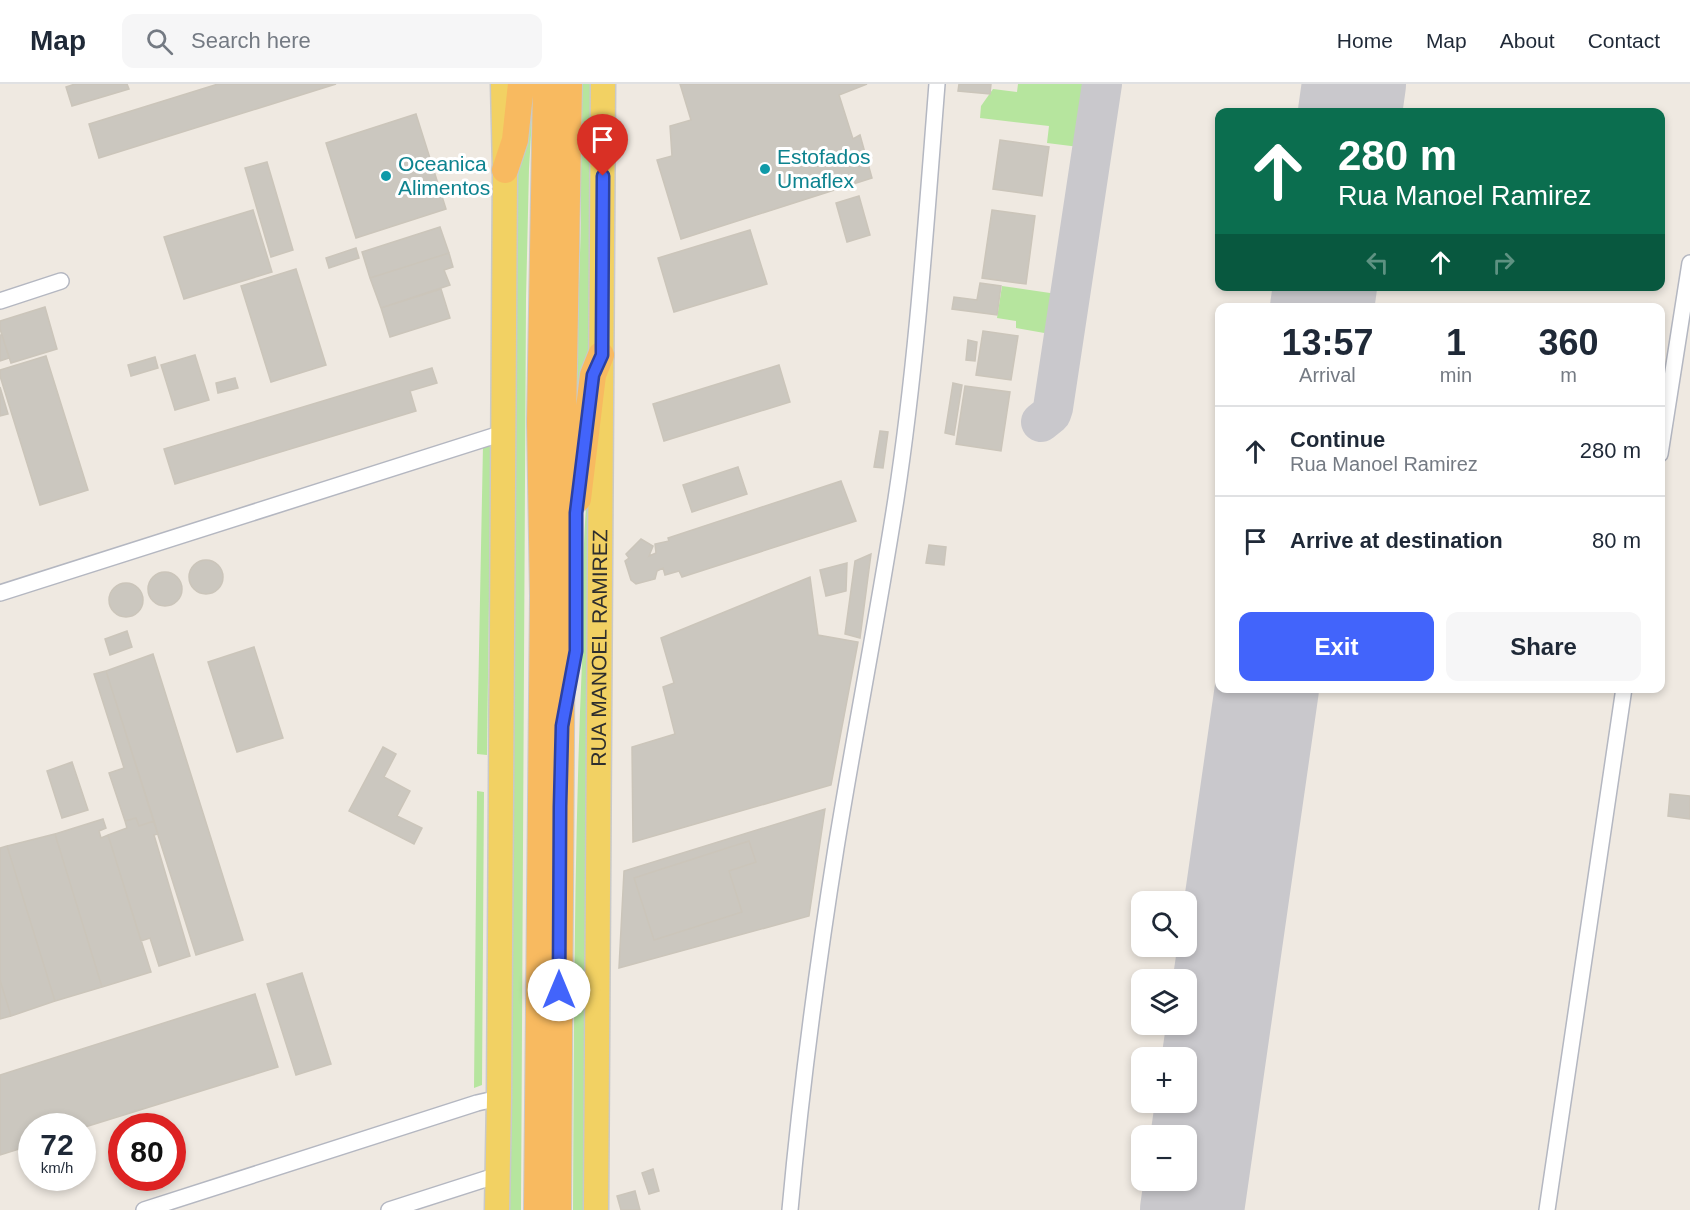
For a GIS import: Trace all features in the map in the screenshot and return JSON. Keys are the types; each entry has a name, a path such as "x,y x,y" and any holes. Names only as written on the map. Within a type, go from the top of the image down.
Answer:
{"highway":[{"path":"505,170 515,140 521,84"},
{"path":"537,1210 543,596 540,422 546,84"},
{"path":"558,1210 563,434 569,84"},
{"path":"562,726 576,651 576,513 580,473 593,375 602,355"}],"main road":[{"path":"497,1210 505,170 503,84"},
{"name":"RUA MANOEL RAMIREZ","path":"596,1210 603,84"}],"street":[{"path":"790,1210 799,1105 836,848 896,501 906,430 920,303 937,84"},
{"path":"1665,422 1690,263"},
{"path":"0,301 61,281"},
{"path":"0,593 503,433"},
{"path":"1547,1210 1623,693"},
{"path":"144,1210 499,1098"},
{"path":"389,1210 498,1175"}],"green space":[{"path":"534,84 529,169 526,299 521,1210 507,1210 517,179 527,109"},
{"path":"581,84 594,84 592,327 577,433 574,432 581,223"},
{"path":"1018,84 1088,84 1079,147 1047,143 1049,126 980,118 981,106 993,89 1017,92"},
{"path":"1002,286 1057,294 1050,334 1016,328 1016,321 997,318"},
{"path":"491,444 487,755 477,754 483,445"},
{"path":"591,462 587,1210 573,1210 577,799 584,537"},
{"path":"477,791 484,792 482,1085 474,1088"}],"building":[{"path":"75,84 127,84 129,89 72,106 66,87"},
{"path":"218,84 336,84 99,158 89,124"},
{"name":"Estofados Umaflex","path":"680,84 867,84 839,95 853,139 860,135 872,178 681,239 657,160 672,156 670,126 691,120"},
{"path":"959,84 991,84 990,94 958,91"},
{"name":"Oceanica Alimentos","path":"416,114 446,209 356,238 326,143"},
{"path":"1000,140 1049,147 1042,196 993,189"},
{"path":"267,162 293,250 271,257 245,168"},
{"path":"859,196 870,235 847,242 836,203"},
{"path":"253,210 272,272 184,299 164,237"},
{"path":"992,210 1035,216 1026,284 982,278"},
{"path":"440,227 449,253 370,278 362,252"},
{"path":"750,230 767,284 674,312 658,258"},
{"path":"356,248 359,258 329,268 326,258"},
{"path":"449,253 453,267 444,270 450,285 381,308 370,278"},
{"path":"296,269 326,365 271,382 241,286"},
{"path":"980,283 1001,286 997,315 952,309 954,297 977,300"},
{"path":"441,289 450,318 390,337 381,308"},
{"path":"45,307 57,349 11,363 0,329 0,321"},
{"path":"983,331 1018,336 1011,380 976,375"},
{"path":"0,335 2,335 9,358 0,361"},
{"path":"968,340 977,342 975,361 966,360"},
{"path":"195,355 209,400 175,410 161,365"},
{"path":"46,356 88,490 40,505 0,370"},
{"path":"155,357 158,368 131,376 128,365"},
{"path":"779,365 790,402 664,441 653,404"},
{"path":"432,368 437,383 410,391 416,411 175,484 164,449"},
{"path":"235,378 238,388 218,393 216,383"},
{"path":"953,383 962,385 954,435 945,433"},
{"path":"965,386 1010,392 1001,451 956,444"},
{"path":"0,387 8,414 0,416"},
{"path":"880,431 888,432 883,468 874,467"},
{"path":"738,467 747,494 692,512 683,485"},
{"path":"841,481 856,521 682,577 679,571 665,575 663,568 657,571 655,579 636,584 631,580 625,561 629,558 626,554 641,539 653,546 649,556 656,553 655,544 669,541 668,538"},
{"path":"929,545 946,547 944,565 926,563"},
{"path":"871,554 860,638 845,634 855,561"},
{"path":"206,560 218,565 223,577 218,589 206,594 194,589 189,577 194,565"},
{"path":"847,563 846,591 826,596 820,570"},
{"path":"165,572 177,577 182,589 177,601 165,606 153,601 148,589 153,577"},
{"path":"810,577 818,635 858,642 831,785 633,842 632,747 675,734 663,687 674,683 661,638"},
{"path":"126,583 138,588 143,600 138,612 126,617 114,612 109,600 114,588"},
{"path":"127,631 132,647 110,655 105,639"},
{"path":"254,647 283,738 237,752 208,662"},
{"path":"153,654 243,940 196,955 106,671"},
{"path":"106,671 154,821 139,826 136,818 125,821 109,773 124,768 94,674"},
{"path":"383,747 396,754 384,777 410,791 397,816 422,828 414,844 349,811"},
{"path":"72,762 88,810 62,818 47,771"},
{"path":"1670,794 1690,796 1690,819 1668,816"},
{"path":"825,809 809,916 619,968 624,871"},
{"path":"136,818 139,826 154,821 158,834 154,835 190,956 159,966 150,938 141,941 108,835 127,828 125,821"},
{"path":"103,819 106,828 99,831 101,838 108,835 151,972 102,987 55,834"},
{"path":"55,834 102,987 55,1001 7,846"},
{"path":"749,841 756,862 729,871 742,912 654,940 634,878"},
{"path":"7,846 55,1001 11,1016 0,980 0,848"},
{"path":"302,973 331,1064 296,1075 267,984"},
{"path":"0,980 11,1016 0,1019"},
{"path":"255,994 278,1067 130,1113 108,1113 108,1120 96,1124 96,1113 18,1113 18,1149 0,1155 0,1075"},
{"path":"653,1169 659,1191 649,1194 642,1173"},
{"path":"635,1191 640,1210 621,1210 617,1196"}],"taxiway":[{"path":"1041,422 1051,414 1053,408 1102,84"}],"runway":[{"path":"1351,108 1354,84"},
{"path":"1323,303 1324,291"},
{"path":"1192,1210 1266,693"}],"place":[{"name":"Estofados Umaflex","path":"765,169"},
{"name":"Oceanica Alimentos","path":"386,176"}],"route":[{"path":"559,990 562,726 576,651 576,513 580,473 593,375 602,355 603,176"}]}
